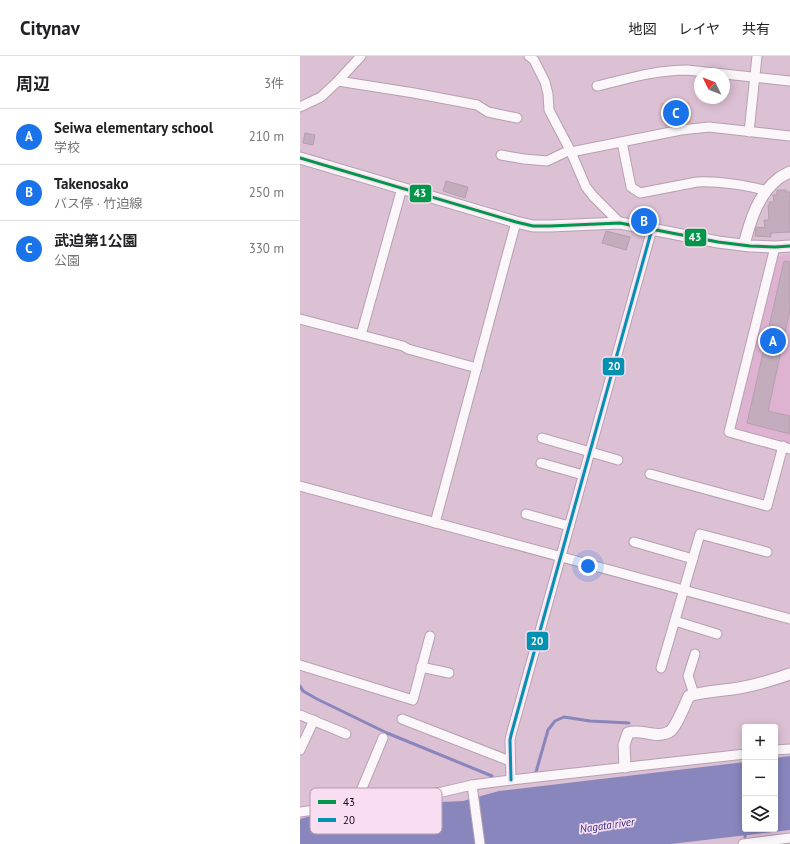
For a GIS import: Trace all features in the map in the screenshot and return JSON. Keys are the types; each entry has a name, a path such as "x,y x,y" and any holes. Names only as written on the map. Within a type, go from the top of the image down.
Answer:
{"street":[{"path":"300,108 321,97 361,56"},
{"path":"529,56 534,60 542,76 548,94 549,110 586,187 620,223"},
{"path":"749,132 757,56"},
{"path":"597,86 656,72 671,70 687,70 790,81"},
{"path":"338,81 477,105 488,112 517,118"},
{"path":"501,155 547,162 570,151 681,130 709,127 790,136"},
{"path":"622,142 631,187 640,193 707,181 753,187 767,191"},
{"path":"300,158 533,226 620,223 718,242 775,247 790,246"},
{"path":"744,245 749,225 762,198 779,178 790,172"},
{"path":"361,335 402,188"},
{"path":"435,523 516,222"},
{"path":"511,780 511,734 652,229"},
{"path":"650,474 767,506 786,448 729,432 775,247"},
{"path":"300,319 403,346 477,368"},
{"path":"542,438 618,460"},
{"path":"541,463 583,475"},
{"path":"300,486 790,619"},
{"path":"526,514 569,526"},
{"path":"661,668 700,534 767,552"},
{"path":"634,542 693,559"},
{"path":"675,621 717,634"},
{"path":"300,665 413,700 430,636"},
{"path":"694,654 688,676 694,694"},
{"path":"421,667 448,673"},
{"path":"625,767 624,745 628,734 633,732 655,734 669,733 675,727 689,696 701,692 739,688 773,681 790,674"},
{"path":"300,715 346,734"},
{"path":"402,718 510,761"},
{"path":"300,750 314,720"},
{"path":"362,788 383,738"},
{"path":"778,750 790,749"},
{"path":"442,792 511,780 742,754"},
{"path":"472,786 480,844"},
{"path":"300,812 310,811"},
{"path":"743,844 790,838"}],"shaded area":[{"path":"689,102 691,123 665,126 660,103"},
{"path":"790,255 790,444 738,430 734,425 776,256"}],"water":[{"path":"790,756 790,830 778,831 778,758"},
{"name":"Nagata river","path":"742,762 742,832 773,832 671,844 300,844 300,819 310,816 310,834 442,834 442,802 463,801 499,791"}],"building":[{"path":"305,133 315,135 313,145 303,143"},
{"path":"446,181 468,187 465,198 443,191"},
{"path":"777,190 786,190 786,192 790,192 790,232 771,233 771,237 755,236 756,227 765,228 764,220 769,220 768,205 770,205 769,202 774,202 773,195 777,195"},
{"path":"606,231 630,237 626,250 602,243"},
{"path":"784,261 790,262 790,310 768,411 790,416 790,434 747,423"}],"waterway":[{"path":"300,686 303,691 317,699 387,733 492,776"},
{"path":"536,772 548,730 555,721 564,717 590,721 629,723"},
{"path":"745,837 746,832"}],"transit line":[{"name":"43","path":"300,158 533,226 620,223 718,242 750,246 790,246"},
{"name":"20","path":"511,780 511,735 652,229"}],"place":[{"name":"武迫第1公園","path":"676,113"},
{"name":"Takenosako","path":"644,221"},
{"name":"Seiwa elementary school","path":"773,341"}]}
